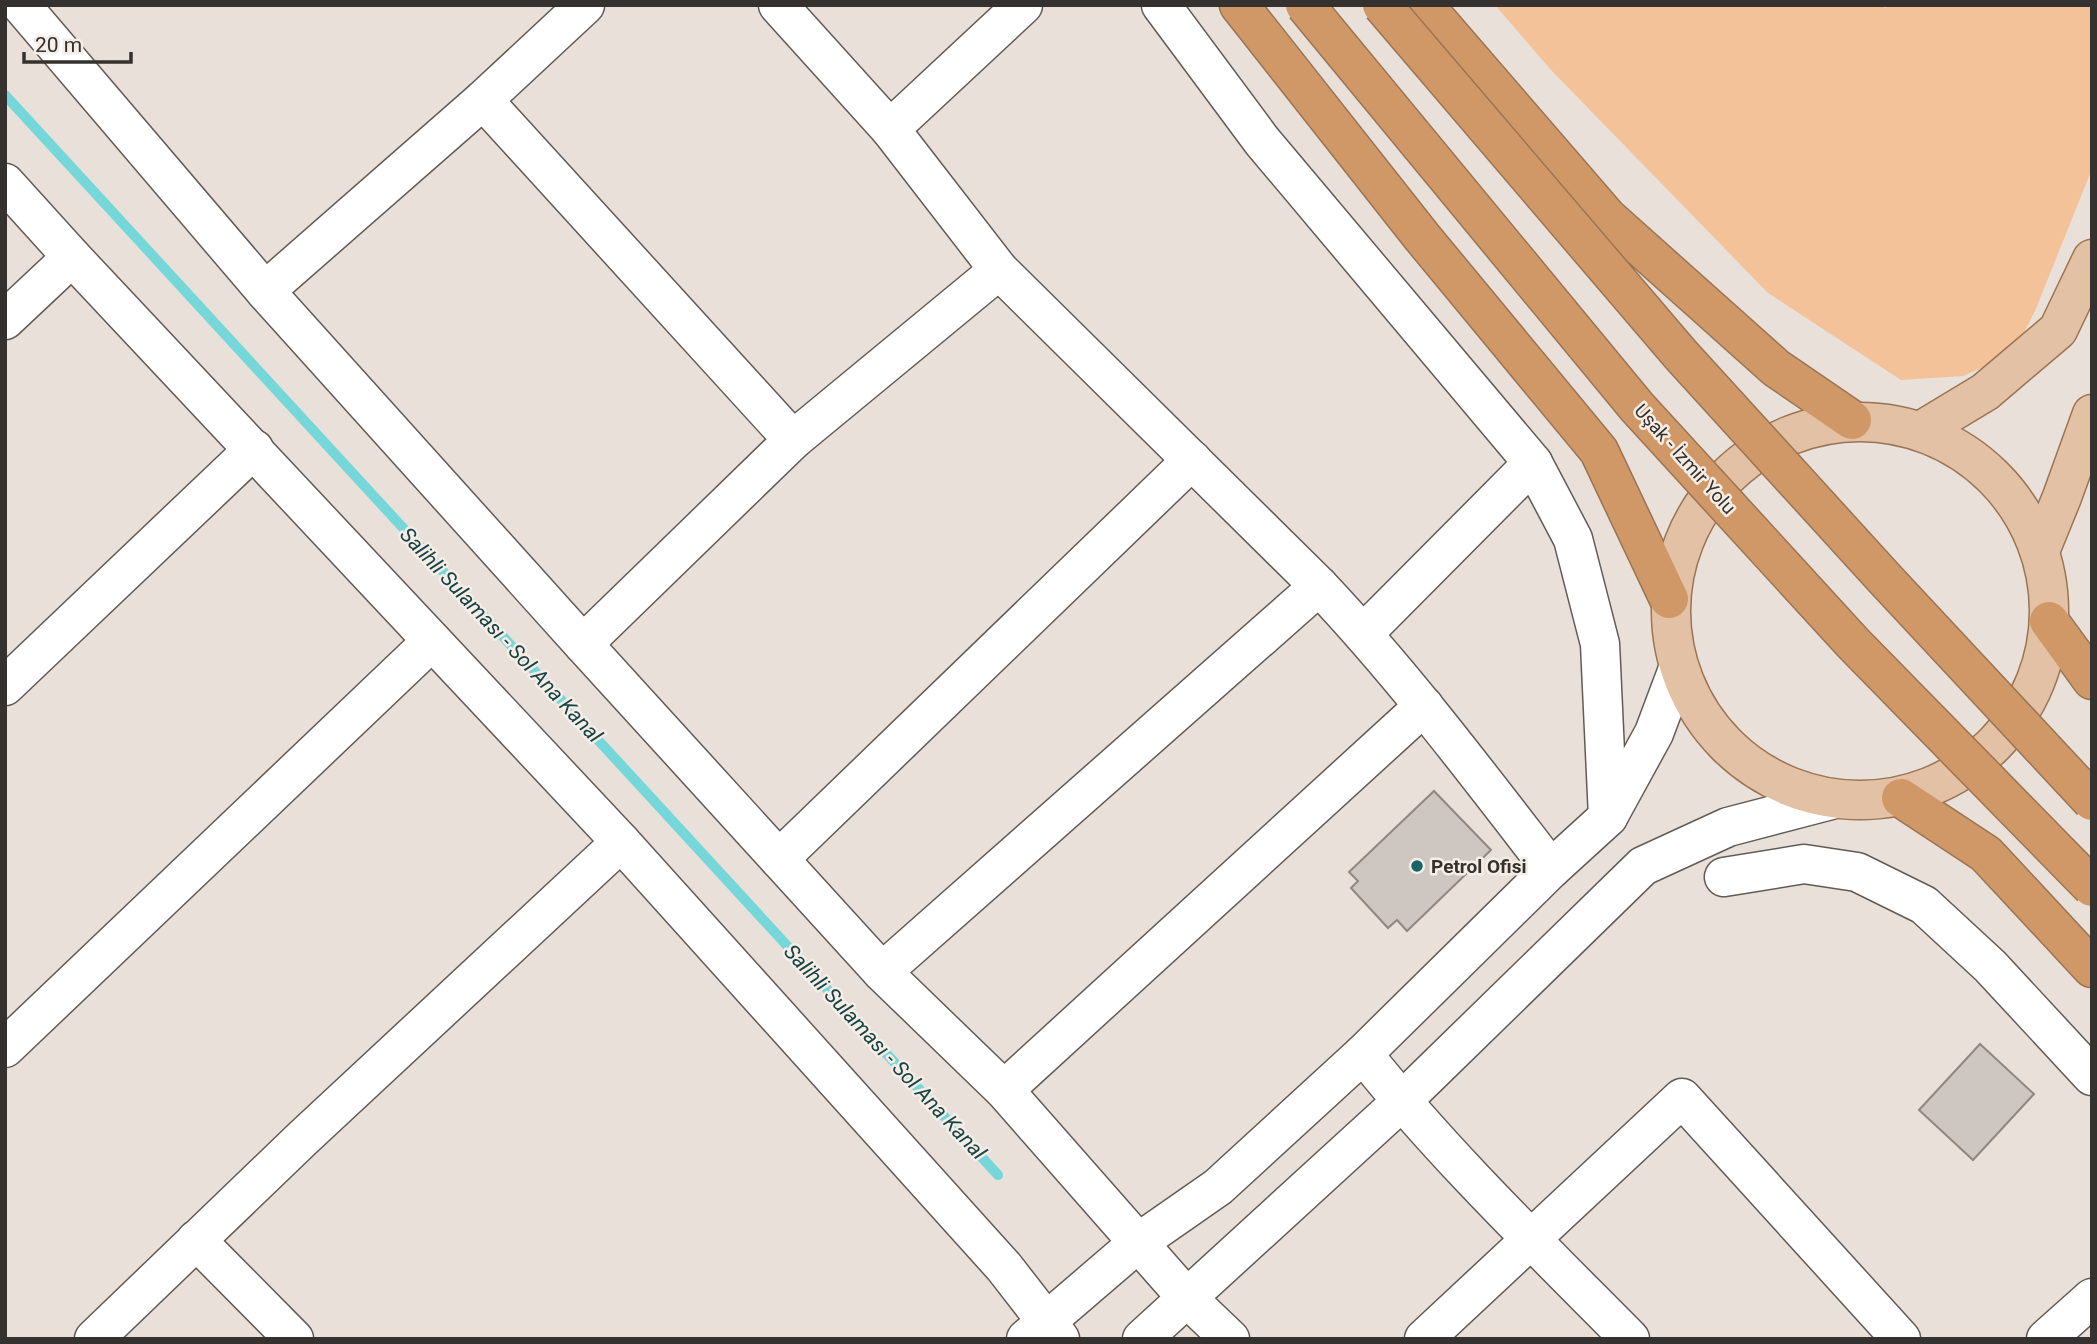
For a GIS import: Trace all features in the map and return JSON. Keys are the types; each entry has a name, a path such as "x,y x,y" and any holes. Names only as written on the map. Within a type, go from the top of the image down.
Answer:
{"highway":[{"path":"1239,5 1422,237 1599,451 1669,600"},
{"name":"Uşak - İzmir Yolu","path":"1305,5 1637,407 1853,643 2092,887"},
{"path":"1382,5 1681,355 2092,801"},
{"path":"1424,5 1607,217 1776,368 1852,420"},
{"path":"2049,621 2092,680"},
{"path":"1901,798 1986,854 2092,968"}],"main road":[{"path":"1922,430 1985,393 2058,330 2092,259"},
{"path":"2040,551 2077,491 2092,414"},
{"path":"1852,420 1922,430 1973,458 2014,499 2040,551 2048,585 2049,621 2036,681 2005,734 1958,774 1901,798 1831,800 1765,776 1712,732 1678,670 1669,600 1686,531 1726,474 1784,435 1852,420"}],"street":[{"path":"21,5 265,291 583,644 883,972 1004,1090 1186,1297 1230,1339"},
{"path":"778,5 890,129 999,270 1320,586 1364,634 1424,706 1551,869"},
{"path":"890,129 1023,5"},
{"path":"1161,5 1262,141 1533,463 1573,539 1600,644 1608,817"},
{"path":"265,291 483,100 574,9"},
{"path":"483,100 793,440"},
{"path":"5,183 621,842 1004,1267 1044,1333 1139,1242 1218,1186 1363,1054 1551,869 1608,817 1654,733 1678,670"},
{"path":"5,320 72,257"},
{"path":"583,644 793,440 999,270"},
{"path":"5,686 254,449"},
{"path":"779,859 1192,460"},
{"path":"1364,634 1533,463"},
{"path":"883,972 1320,586"},
{"path":"5,1048 432,641"},
{"path":"1004,1090 1424,706"},
{"path":"1142,1339 1401,1102 1643,866 1728,827 1831,800"},
{"path":"94,1339 621,842"},
{"path":"1724,877 1804,864 1857,872 1924,905 1990,966 2092,1076"},
{"path":"1363,1054 1401,1102 1630,1339"},
{"path":"1424,1339 1682,1098 1901,1339"},
{"path":"197,1240 294,1339"},
{"path":"2046,1339 2092,1298"}],"shaded area":[{"path":"1495,5 1878,5 1886,8 1888,5 2092,5 2092,169 2035,311 2013,354 1963,376 1901,380 1768,293 1551,70"}],"building":[{"path":"1434,791 1491,850 1407,931 1397,920 1388,928 1351,888 1358,881 1349,872"},
{"path":"1980,1044 2034,1094 1973,1160 1919,1110"}],"waterway":[{"name":"Salihli Sulaması - Sol Ana Kanal","path":"5,95 998,1175"}],"place":[{"name":"Petrol Ofisi","path":"1417,866"}]}
